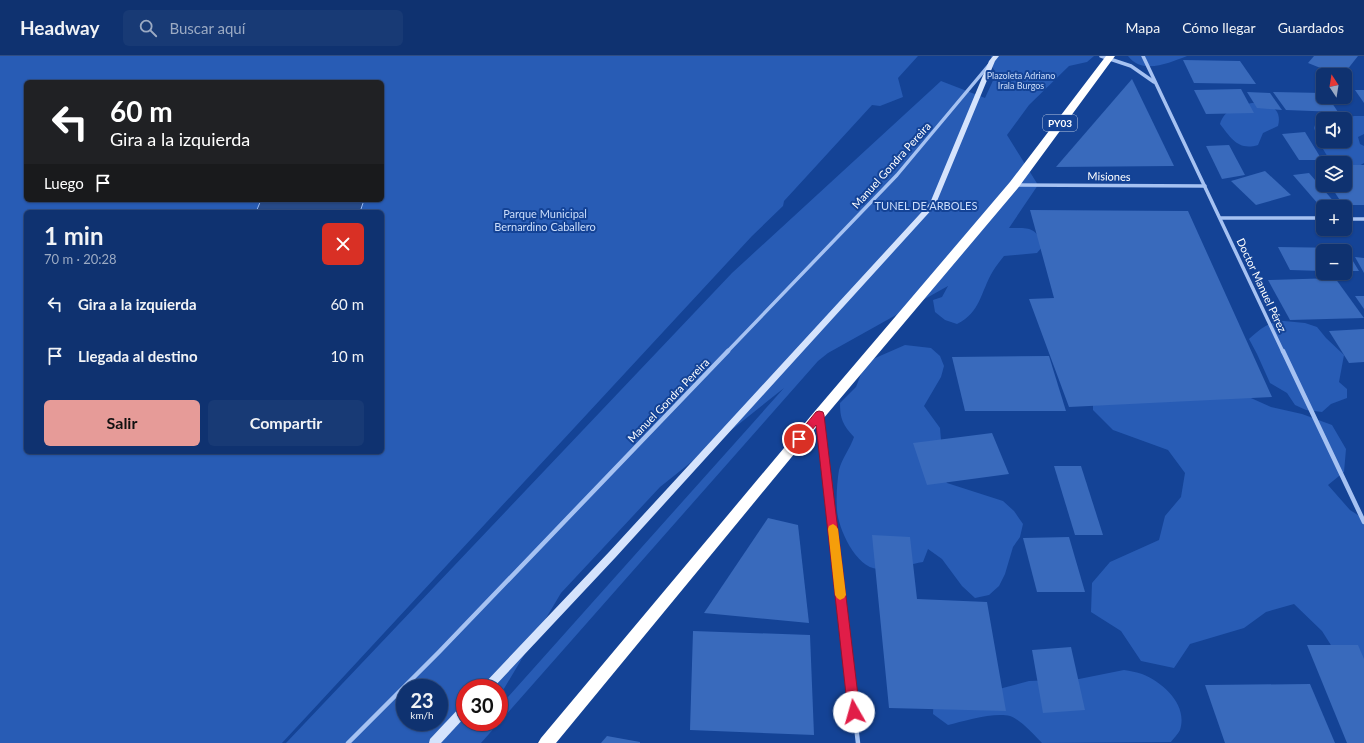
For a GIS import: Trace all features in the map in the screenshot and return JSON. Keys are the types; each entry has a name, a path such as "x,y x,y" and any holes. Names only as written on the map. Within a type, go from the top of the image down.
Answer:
{"highway":[{"name":"PY03","path":"546,743 819,415 1014,184 1106,58"}],"street":[{"name":"Doctor Manuel Pérez","path":"1143,56 1364,522"},
{"path":"1106,58 1137,68 1157,85"},
{"path":"495,679 612,555 933,204 969,113 994,59"},
{"name":"Manuel Gondra Pereira","path":"348,743 439,652 897,174 994,59"},
{"name":"Misiones","path":"1014,184 1205,186"},
{"path":"1221,218 1316,218"},
{"path":"1352,218 1364,219"},
{"path":"819,415 858,743"},
{"path":"434,743 456,720"}],"green space":[{"name":"Parque Municipal Bernardino Caballero","path":"0,56 918,56 898,78 903,97 880,106 872,105 784,201 783,206 752,236 282,743 0,743"},
{"name":"TUNEL DE ARBOLES","path":"991,56 1094,56 1087,62 1069,66 1029,105 1007,135 1038,185 1009,228 1026,228 1034,232 1040,239 1043,246 1037,253 1004,256 993,271 976,308 971,314 957,324 945,320 935,312 933,300 942,297 948,286 828,353 818,361 508,712 508,697 784,388 660,487 561,593 508,682 508,679 456,679 456,731 492,731 481,743 286,743 732,273 941,81 985,98 996,74 990,62 992,61"},
{"path":"1128,56 1187,56 1172,62 1156,66 1148,66 1134,62"},
{"path":"1252,103 1268,105 1276,110 1279,120 1278,126 1263,133 1258,145 1240,145 1220,124 1225,115 1232,109"},
{"path":"1364,116 1364,134 1358,137 1360,144 1364,146 1364,163 1352,170 1352,156 1327,156 1322,148 1352,148 1352,117"},
{"path":"1316,124 1316,133 1314,128"},
{"path":"1284,321 1305,323 1317,327 1344,355 1339,382 1347,389 1347,398 1331,404 1322,412 1306,410 1295,405 1287,393 1270,383 1249,339 1265,326"},
{"path":"905,345 931,348 940,356 944,366 941,377 924,406 940,428 941,440 930,461 947,483 1003,501 1014,511 1023,524 1020,537 1013,547 1005,574 999,586 989,595 975,598 962,586 942,559 928,549 923,562 888,569 870,567 862,562 856,555 841,527 838,518 837,505 838,475 842,461 854,437 843,422 840,403 856,387 864,366 873,359"},
{"path":"1093,384 1242,394 1271,407 1302,414 1332,425 1346,449 1344,472 1328,485 1350,510 1364,519 1364,681 1341,661 1322,631 1294,604 1266,612 1244,628 1190,644 1174,668 1141,661 1121,631 1091,612 1092,583 1110,562 1159,540 1165,516 1181,497 1185,473 1168,450 1113,430 1093,410"},
{"path":"1124,670 1136,672 1150,678 1166,689 1172,696 1181,712 1182,721 1180,730 1171,742 1042,743 1023,724 1010,716 988,716 948,725 933,714 934,696 999,689 1029,681 1079,679"}],"shaded area":[{"path":"260,202 363,202 361,210 257,210"}],"building":[{"path":"1314,56 1358,56 1349,68 1320,68 1308,63"},
{"path":"1183,60 1240,61 1256,84 1194,83"},
{"path":"1132,79 1174,166 1056,167"},
{"path":"1241,89 1254,113 1206,114 1194,90"},
{"path":"1355,90 1364,90 1364,103"},
{"path":"1247,92 1270,93 1282,110 1257,108"},
{"path":"1273,92 1316,93 1316,104 1333,104 1338,112 1286,110"},
{"path":"1305,132 1320,156 1316,156 1316,160 1299,160 1282,134"},
{"path":"1229,145 1245,175 1222,179 1206,146"},
{"path":"1352,165 1364,165 1364,205 1352,205 1352,200 1340,200 1335,192 1352,192"},
{"path":"1265,171 1291,195 1256,205 1231,181"},
{"path":"1309,173 1316,181 1316,192 1326,192 1333,200 1316,200 1316,202 1293,175"},
{"path":"1030,210 1188,211 1272,397 1069,407 1029,299 1054,298"},
{"path":"1278,247 1316,248 1316,271 1290,270"},
{"path":"1355,257 1364,258 1364,273"},
{"path":"1352,260 1359,271 1352,271"},
{"path":"1316,279 1316,280 1336,280 1364,318 1290,320 1268,280"},
{"path":"1355,296 1364,296 1364,309"},
{"path":"1364,329 1364,362 1349,363 1329,331"},
{"path":"1049,356 1066,411 965,411 952,357"},
{"path":"992,433 1009,474 927,485 913,443"},
{"path":"1054,466 1081,466 1103,535 1075,535"},
{"path":"768,518 798,525 809,623 704,613"},
{"path":"872,535 910,537 917,599 987,602 1006,711 889,708"},
{"path":"1069,537 1085,592 1037,592 1023,538"},
{"path":"693,631 810,635 814,735 690,730"},
{"path":"1307,645 1358,645 1364,659 1364,743 1347,743"},
{"path":"1071,647 1085,710 1043,713 1032,650"},
{"path":"1310,684 1335,743 1225,743 1205,685"},
{"path":"607,736 640,742 640,743 601,743"}],"slow traffic":[{"path":"833,529 840,595"}],"route":[{"path":"799,439 819,415 854,712"}],"park label":[{"name":"Plazoleta Adriano Irala Burgos","path":"1021,80"}]}
